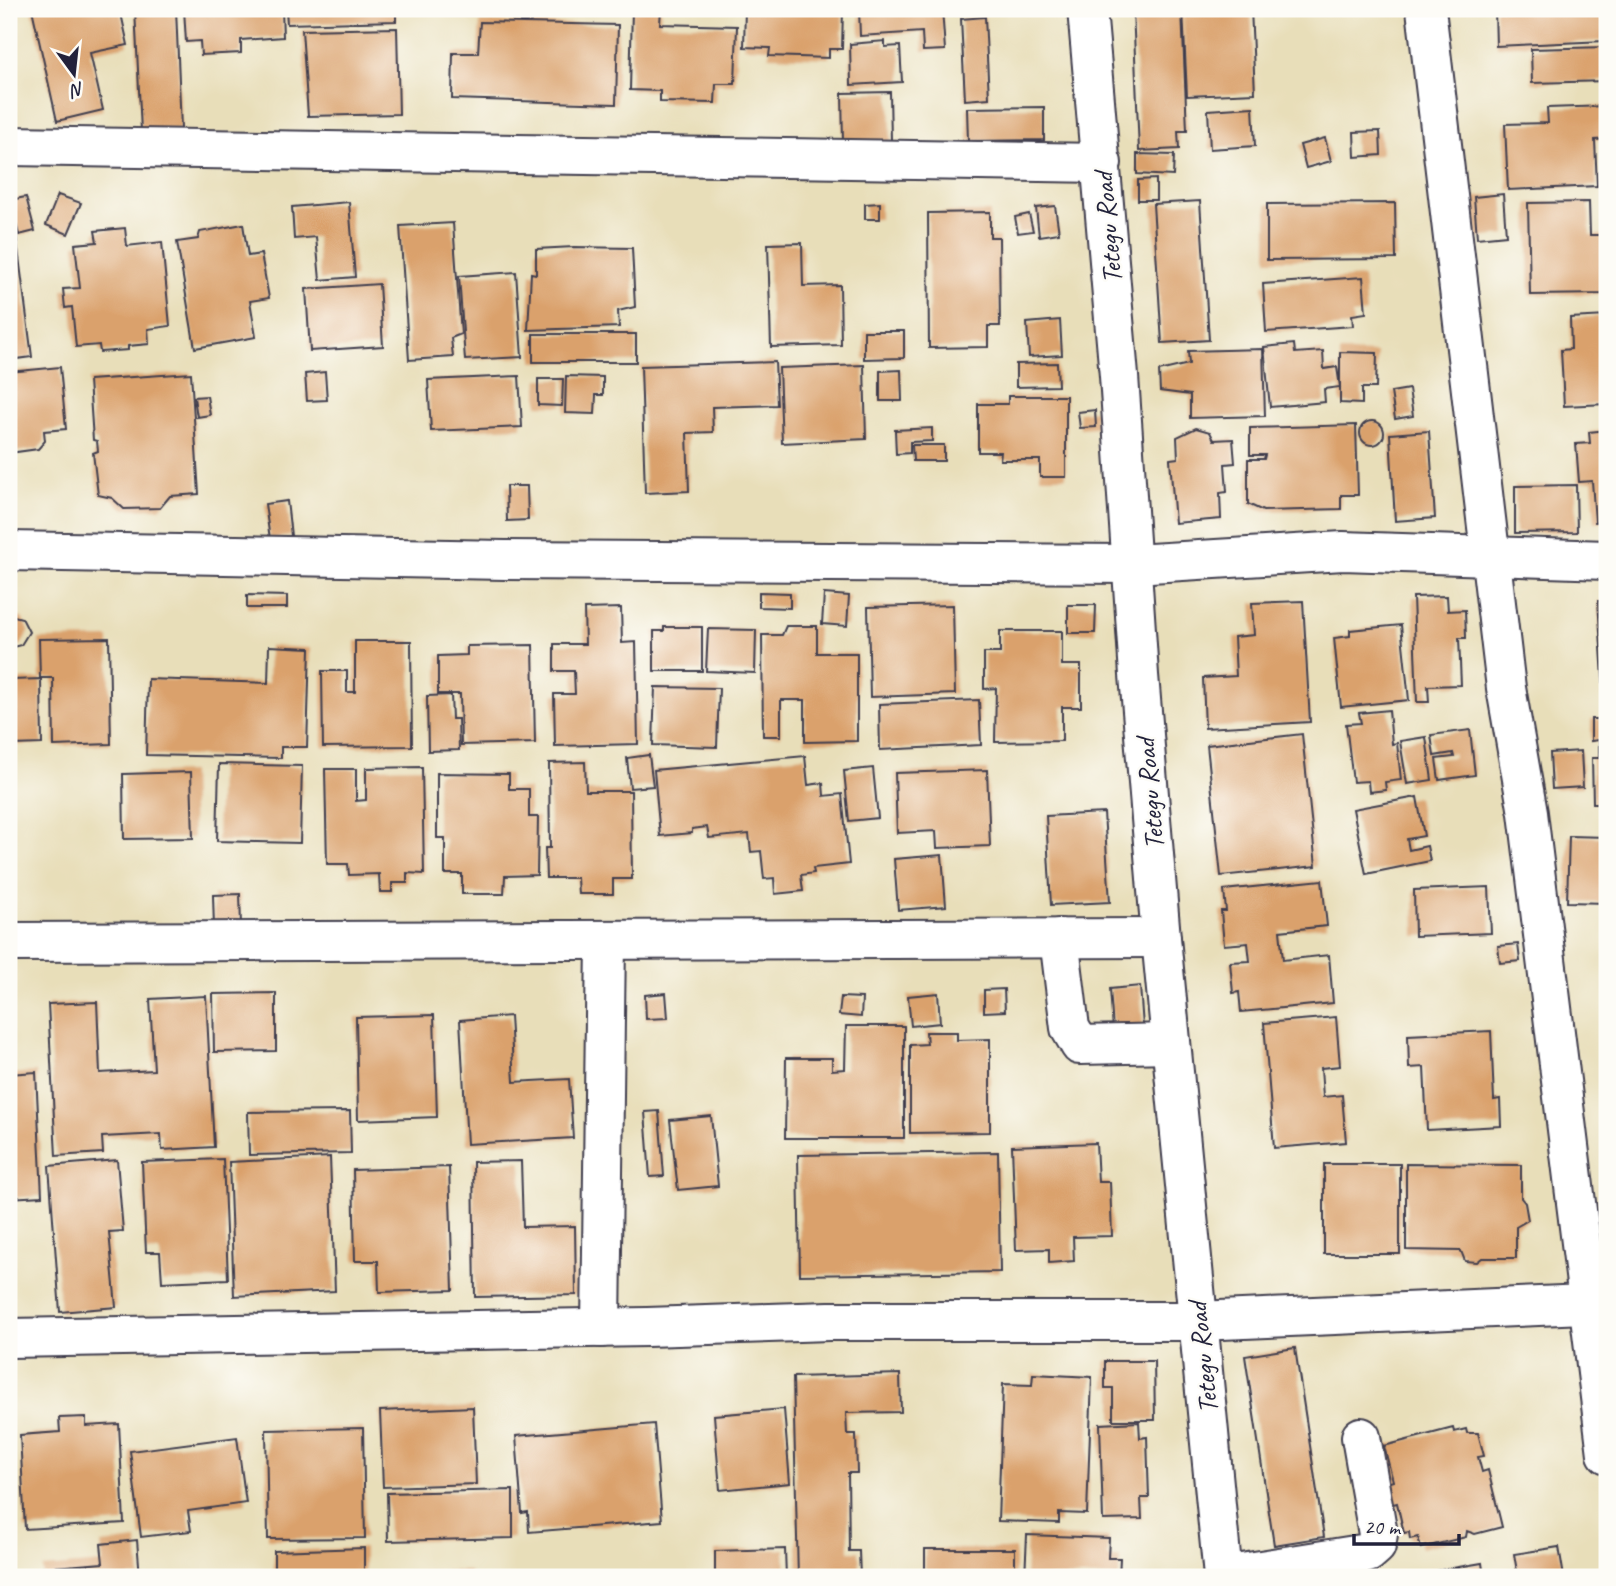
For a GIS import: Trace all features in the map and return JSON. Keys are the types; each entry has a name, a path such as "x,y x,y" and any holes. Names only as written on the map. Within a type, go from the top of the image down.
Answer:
{"street":[{"name":"Tetegu Road","path":"1087,9 1102,163 1161,938 1223,1577"},
{"path":"1426,9 1506,688 1528,813 1597,1303 1607,1454"},
{"path":"9,146 1102,163"},
{"path":"9,551 519,560 1134,565 1343,551 1607,560"},
{"path":"1059,938 1070,1028 1080,1045 1171,1043"},
{"path":"9,942 1161,938"},
{"path":"601,1328 606,940"},
{"path":"9,1338 601,1328 829,1321 1198,1321 1597,1303"},
{"path":"1223,1577 1368,1553 1376,1546 1378,1534 1361,1437"}],"building":[{"path":"32,9 120,9 128,45 90,53 103,110 57,121"},
{"path":"135,9 176,9 181,129 141,131"},
{"path":"184,9 282,9 283,37 241,40 241,53 201,55 200,41 186,42"},
{"path":"286,9 396,9 396,21 287,24"},
{"path":"632,9 661,9 660,24 737,26 735,84 716,84 715,103 660,102 660,91 630,90"},
{"path":"745,9 843,9 842,49 829,49 829,58 769,56 770,48 744,47"},
{"path":"859,9 942,9 945,50 923,51 922,32 860,36"},
{"path":"1133,9 1182,9 1187,131 1178,131 1179,149 1139,151"},
{"path":"1183,9 1251,9 1255,93 1187,96"},
{"path":"1495,9 1600,9 1601,16 1604,16 1605,41 1496,46"},
{"path":"985,17 989,98 965,100 961,19"},
{"path":"480,22 618,25 616,104 452,99 453,53 478,53"},
{"path":"397,28 399,114 308,116 302,30"},
{"path":"885,41 885,47 900,46 902,82 851,85 850,44"},
{"path":"1607,47 1607,81 1532,83 1531,49"},
{"path":"890,92 891,141 843,142 842,93"},
{"path":"1607,106 1607,139 1595,140 1597,186 1508,190 1505,124 1548,123 1547,108"},
{"path":"1044,107 1044,140 968,141 967,108"},
{"path":"1253,107 1255,146 1210,149 1208,110"},
{"path":"1380,131 1381,155 1355,157 1354,132"},
{"path":"1325,138 1331,161 1306,168 1300,145"},
{"path":"1137,154 1174,155 1173,176 1137,174"},
{"path":"1156,179 1156,200 1138,200 1138,180"},
{"path":"1503,194 1506,235 1477,238 1474,197"},
{"path":"58,195 81,203 68,234 46,225"},
{"path":"26,197 35,231 19,235 10,200"},
{"path":"1200,201 1209,340 1162,343 1153,204"},
{"path":"349,202 355,277 320,280 316,237 294,239 292,207"},
{"path":"1589,202 1590,235 1607,235 1607,294 1530,295 1528,203"},
{"path":"880,203 880,219 865,219 865,204"},
{"path":"1395,203 1396,259 1267,260 1267,204"},
{"path":"1055,206 1059,233 1039,236 1036,208"},
{"path":"990,212 990,237 999,237 1000,326 988,326 988,347 929,348 928,213"},
{"path":"1029,214 1033,231 1018,233 1015,217"},
{"path":"453,223 461,334 451,338 453,357 409,360 400,226"},
{"path":"243,224 248,256 261,254 269,298 250,301 256,337 195,348 177,242 198,239 200,232"},
{"path":"9,226 15,226 32,357 9,360"},
{"path":"125,228 127,246 162,242 170,326 148,329 149,344 128,346 128,350 100,352 99,345 76,347 72,307 65,308 63,289 80,288 75,244 97,242 95,231"},
{"path":"802,243 803,286 840,285 841,345 771,347 768,244"},
{"path":"632,248 635,307 618,311 619,327 528,330 531,273 536,274 536,249"},
{"path":"516,272 522,357 465,360 459,276"},
{"path":"1363,277 1366,313 1352,315 1353,326 1266,332 1263,284"},
{"path":"379,284 383,346 310,351 306,289"},
{"path":"1607,316 1607,404 1564,406 1561,350 1571,349 1570,318"},
{"path":"1060,320 1062,355 1029,357 1027,323"},
{"path":"864,331 904,331 904,358 864,359"},
{"path":"533,334 636,334 636,362 533,362"},
{"path":"1294,344 1295,353 1323,351 1324,369 1337,367 1340,387 1324,389 1325,402 1270,407 1264,347"},
{"path":"1263,349 1265,416 1190,418 1190,395 1160,391 1159,371 1189,364 1188,351"},
{"path":"1340,352 1377,353 1376,388 1362,388 1362,404 1340,403"},
{"path":"775,362 777,405 712,407 713,432 687,433 689,491 645,493 641,366"},
{"path":"1057,363 1058,386 1016,387 1016,364"},
{"path":"864,365 866,439 782,443 779,368"},
{"path":"60,367 66,429 44,431 45,441 38,449 9,453 9,372"},
{"path":"901,370 902,401 880,401 880,371"},
{"path":"325,372 327,400 307,401 305,374"},
{"path":"191,373 199,494 170,496 160,508 124,509 112,498 98,495 93,453 98,451 97,441 93,440 89,380"},
{"path":"519,376 522,427 431,431 428,380"},
{"path":"566,376 603,377 603,395 596,395 595,414 565,413"},
{"path":"538,379 563,379 562,406 538,405"},
{"path":"1409,389 1413,416 1395,419 1391,392"},
{"path":"207,396 210,415 197,417 194,397"},
{"path":"1008,396 1066,396 1066,477 1040,477 1040,460 1000,460 1001,452 978,452 978,404 1008,404"},
{"path":"1095,410 1096,427 1080,428 1078,412"},
{"path":"1372,421 1381,424 1384,433 1381,442 1372,445 1363,442 1360,433 1363,424"},
{"path":"1356,425 1358,495 1341,495 1341,509 1263,511 1248,504 1248,459 1264,459 1265,455 1250,455 1250,428"},
{"path":"932,428 932,441 910,442 910,453 896,454 895,430"},
{"path":"1196,428 1210,432 1214,440 1233,439 1235,463 1225,464 1227,492 1220,493 1221,519 1175,523 1170,459 1178,458 1177,437"},
{"path":"1607,430 1607,521 1595,522 1592,481 1579,482 1576,444 1590,443 1589,432"},
{"path":"1429,431 1435,518 1395,521 1390,434"},
{"path":"912,445 944,445 944,461 913,461"},
{"path":"1576,485 1577,532 1515,533 1515,486"},
{"path":"506,486 527,486 528,520 507,521"},
{"path":"287,501 291,536 270,539 265,504"},
{"path":"759,592 790,593 790,608 759,607"},
{"path":"824,594 849,596 847,626 822,624"},
{"path":"247,595 287,596 287,608 247,608"},
{"path":"1447,596 1448,611 1465,610 1466,638 1459,638 1461,685 1428,686 1429,702 1417,702 1413,597"},
{"path":"1303,601 1310,722 1205,728 1203,678 1236,676 1234,637 1254,635 1252,603"},
{"path":"1598,601 1607,601 1607,709 1605,709"},
{"path":"953,605 955,694 870,697 868,607"},
{"path":"1068,605 1096,605 1095,633 1068,633"},
{"path":"621,608 622,643 636,642 638,744 555,746 554,694 575,694 574,671 554,671 554,644 585,644 584,609"},
{"path":"9,618 22,618 29,632 21,645 13,647 9,646"},
{"path":"1401,625 1409,700 1341,707 1334,638 1350,636 1350,630"},
{"path":"786,626 817,626 817,653 857,653 857,741 805,742 805,700 781,700 781,736 763,736 762,635 782,635"},
{"path":"664,627 702,627 702,671 654,671 654,631 664,631"},
{"path":"708,629 756,630 755,673 706,671"},
{"path":"1000,631 1062,631 1062,665 1081,665 1081,707 1062,707 1062,741 995,742 996,688 984,689 984,653 1000,653"},
{"path":"109,638 111,744 54,746 53,678 40,678 39,639"},
{"path":"355,641 411,641 412,746 323,747 322,671 347,671 347,692 355,692"},
{"path":"533,645 535,743 461,745 460,694 438,694 438,656 467,655 467,646"},
{"path":"269,646 310,648 307,747 281,747 281,758 146,755 148,679 268,683"},
{"path":"41,679 42,744 12,745 11,680"},
{"path":"655,687 719,688 717,747 653,745"},
{"path":"451,695 452,719 458,719 459,750 428,751 427,696"},
{"path":"979,700 981,745 880,750 879,704"},
{"path":"1389,710 1392,744 1397,743 1401,780 1385,782 1386,790 1369,792 1368,781 1353,782 1346,724 1361,723 1359,713"},
{"path":"1591,719 1607,719 1607,821 1602,821 1601,803 1593,803 1592,758 1599,758 1599,740 1591,741"},
{"path":"1470,730 1475,775 1439,780 1436,759 1454,757 1453,753 1434,756 1431,735"},
{"path":"1302,734 1316,866 1221,876 1207,745"},
{"path":"1426,737 1432,780 1407,784 1400,741"},
{"path":"1581,751 1583,787 1552,789 1550,753"},
{"path":"649,755 653,786 630,788 627,758"},
{"path":"805,756 808,785 823,783 824,796 842,794 849,864 813,868 814,873 801,875 803,891 775,894 774,878 764,879 761,851 751,852 749,834 709,838 707,827 692,829 692,833 660,836 654,770"},
{"path":"585,762 586,791 631,791 632,879 613,879 613,894 578,894 577,878 546,878 545,848 550,848 549,763"},
{"path":"219,764 302,766 300,843 217,841"},
{"path":"422,767 424,874 407,873 407,883 392,883 392,892 380,892 379,874 349,875 348,864 327,864 325,769 356,769 356,801 366,800 366,768"},
{"path":"873,768 878,818 849,821 844,771"},
{"path":"987,770 990,846 937,848 936,831 897,833 895,773"},
{"path":"191,772 193,838 124,839 123,774"},
{"path":"437,773 509,774 509,789 529,789 529,817 538,817 537,875 505,876 504,894 462,894 462,874 445,874 445,838 437,838"},
{"path":"1417,797 1424,836 1407,839 1409,850 1427,846 1430,861 1366,874 1353,809"},
{"path":"1104,813 1110,902 1051,905 1046,816"},
{"path":"1569,836 1607,837 1607,903 1567,902"},
{"path":"942,855 946,906 898,910 894,859"},
{"path":"1322,880 1327,926 1280,931 1283,960 1329,955 1333,1003 1241,1012 1239,992 1233,993 1230,962 1250,961 1248,943 1224,945 1221,911 1226,911 1224,890"},
{"path":"1489,887 1491,933 1415,936 1414,890"},
{"path":"240,894 241,926 214,928 213,895"},
{"path":"1518,944 1520,961 1500,963 1498,946"},
{"path":"1140,986 1143,1027 1113,1030 1110,989"},
{"path":"1004,989 1005,1011 984,1012 984,990"},
{"path":"276,993 276,1051 214,1052 213,994"},
{"path":"666,993 668,1018 646,1019 645,995"},
{"path":"938,993 940,1023 911,1026 908,996"},
{"path":"206,996 214,1147 162,1150 161,1134 102,1137 103,1153 56,1156 48,1004 97,1002 100,1073 154,1070 150,999"},
{"path":"841,997 862,998 861,1017 839,1015"},
{"path":"434,1015 437,1117 358,1120 356,1017"},
{"path":"510,1016 514,1082 569,1079 573,1138 467,1144 460,1020"},
{"path":"1336,1017 1340,1066 1321,1068 1323,1097 1342,1095 1346,1142 1274,1148 1264,1023"},
{"path":"846,1026 904,1026 904,1138 785,1138 786,1058 832,1058 832,1070 845,1069"},
{"path":"1491,1031 1494,1100 1500,1099 1501,1126 1427,1130 1424,1067 1409,1068 1408,1035"},
{"path":"926,1032 957,1032 957,1040 990,1039 990,1132 910,1133 910,1045 927,1044"},
{"path":"36,1072 42,1196 9,1198 9,1074"},
{"path":"350,1111 351,1153 249,1155 248,1112"},
{"path":"659,1111 664,1176 650,1177 645,1112"},
{"path":"711,1116 718,1186 678,1190 670,1120"},
{"path":"1096,1143 1098,1182 1110,1182 1112,1236 1073,1237 1074,1261 1049,1263 1049,1249 1016,1250 1012,1146"},
{"path":"998,1152 1000,1272 800,1275 798,1155"},
{"path":"330,1157 335,1291 234,1296 229,1162"},
{"path":"223,1159 228,1279 162,1282 160,1252 146,1252 142,1162"},
{"path":"117,1160 123,1231 109,1232 116,1307 60,1312 49,1166"},
{"path":"521,1161 523,1227 575,1226 576,1295 475,1297 473,1162"},
{"path":"1324,1164 1400,1164 1400,1254 1324,1254"},
{"path":"1406,1164 1521,1165 1521,1198 1525,1203 1528,1220 1516,1227 1516,1258 1482,1258 1477,1262 1465,1261 1461,1251 1406,1250"},
{"path":"449,1167 453,1290 379,1292 378,1261 355,1261 353,1170"},
{"path":"1295,1348 1324,1537 1274,1545 1245,1356"},
{"path":"1105,1361 1154,1361 1155,1420 1113,1420 1113,1388 1105,1388"},
{"path":"900,1374 901,1412 846,1413 847,1434 856,1434 857,1473 848,1473 849,1551 859,1551 860,1577 798,1577 793,1377"},
{"path":"1033,1374 1092,1377 1087,1514 1059,1513 1059,1523 998,1521 1003,1384 1032,1385"},
{"path":"473,1407 476,1484 383,1487 380,1411"},
{"path":"784,1409 790,1483 720,1490 714,1415"},
{"path":"86,1417 86,1426 119,1424 124,1523 25,1529 20,1435 60,1432 59,1418"},
{"path":"1139,1422 1140,1438 1147,1437 1149,1498 1141,1498 1142,1519 1103,1520 1100,1424"},
{"path":"654,1424 662,1521 529,1532 528,1512 522,1513 516,1436"},
{"path":"363,1428 365,1538 268,1539 266,1430"},
{"path":"1453,1428 1454,1432 1466,1429 1467,1433 1478,1433 1484,1456 1478,1457 1482,1472 1488,1470 1502,1527 1475,1534 1467,1531 1466,1537 1421,1548 1418,1537 1410,1539 1409,1532 1404,1533 1397,1503 1385,1506 1380,1485 1393,1481 1384,1446"},
{"path":"237,1437 246,1503 188,1511 191,1531 141,1537 130,1451"},
{"path":"513,1490 513,1538 388,1541 387,1493"},
{"path":"1027,1535 1109,1538 1108,1558 1120,1558 1119,1577 1025,1577"},
{"path":"137,1540 140,1577 43,1577 42,1568 103,1563 101,1544"},
{"path":"1559,1547 1564,1577 1518,1577 1514,1554"},
{"path":"364,1548 364,1577 274,1577 274,1551"},
{"path":"785,1549 786,1577 715,1577 715,1551"},
{"path":"925,1549 1015,1549 1015,1577 925,1577"},
{"path":"1482,1563 1484,1577 1437,1577 1435,1571"},
{"path":"470,1571 470,1577 390,1577 390,1572"}]}
